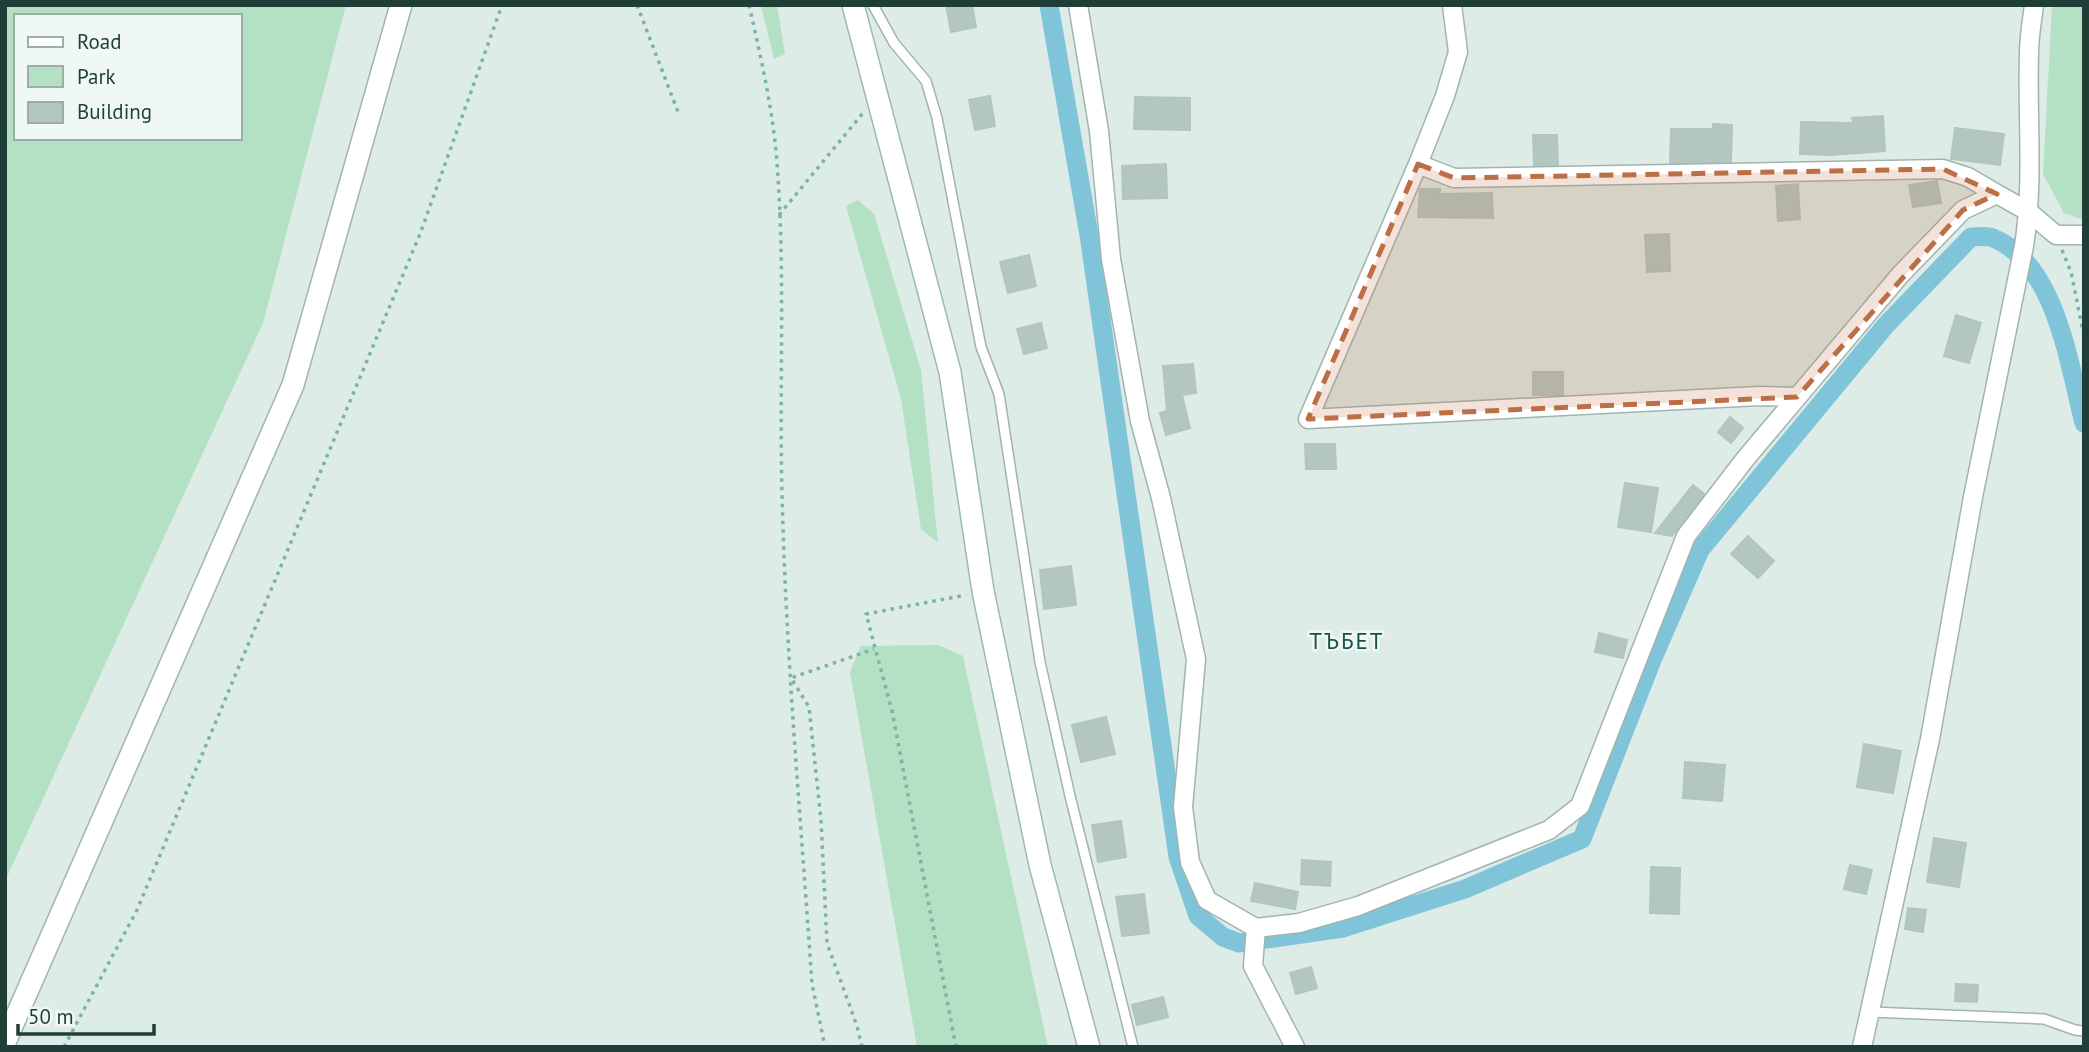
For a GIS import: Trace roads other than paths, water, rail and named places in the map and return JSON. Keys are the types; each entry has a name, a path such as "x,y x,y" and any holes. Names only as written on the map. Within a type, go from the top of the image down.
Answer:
{"street":[{"path":"5,1042 293,386 401,5"},
{"path":"853,5 950,372 983,592 1040,865 1089,1047"},
{"path":"1078,5 1099,131 1111,259 1140,421 1161,498 1196,659 1184,807 1190,862 1206,900 1256,928 1299,923 1358,906 1549,830 1580,806 1686,536 1746,458 1901,274 1963,209 1997,194"},
{"path":"1452,5 1458,52 1445,96 1308,419 1759,396 1797,397"},
{"path":"1862,1047 1930,739 1973,497 2029,212 2029,52 2034,5"},
{"path":"1418,164 1454,178 1943,169 1968,177 2029,212 2056,236 2084,235"},
{"path":"1256,928 1253,966 1295,1047"}],"lane":[{"path":"873,5 894,43 926,80 937,118 981,347 999,394 1043,675 1073,809 1133,1047"},
{"path":"1870,1012 2044,1019 2084,1031"}],"waterway":[{"path":"1049,5 1089,235 1178,857 1198,916 1223,937 1239,943 1343,928 1465,889 1582,839 1652,660 1700,550 1886,325 1971,237 1993,238 2014,251 2032,269 2046,292 2065,346 2084,423"}],"district":[{"name":"ТЪБЕТ","path":"1347,641"}]}
